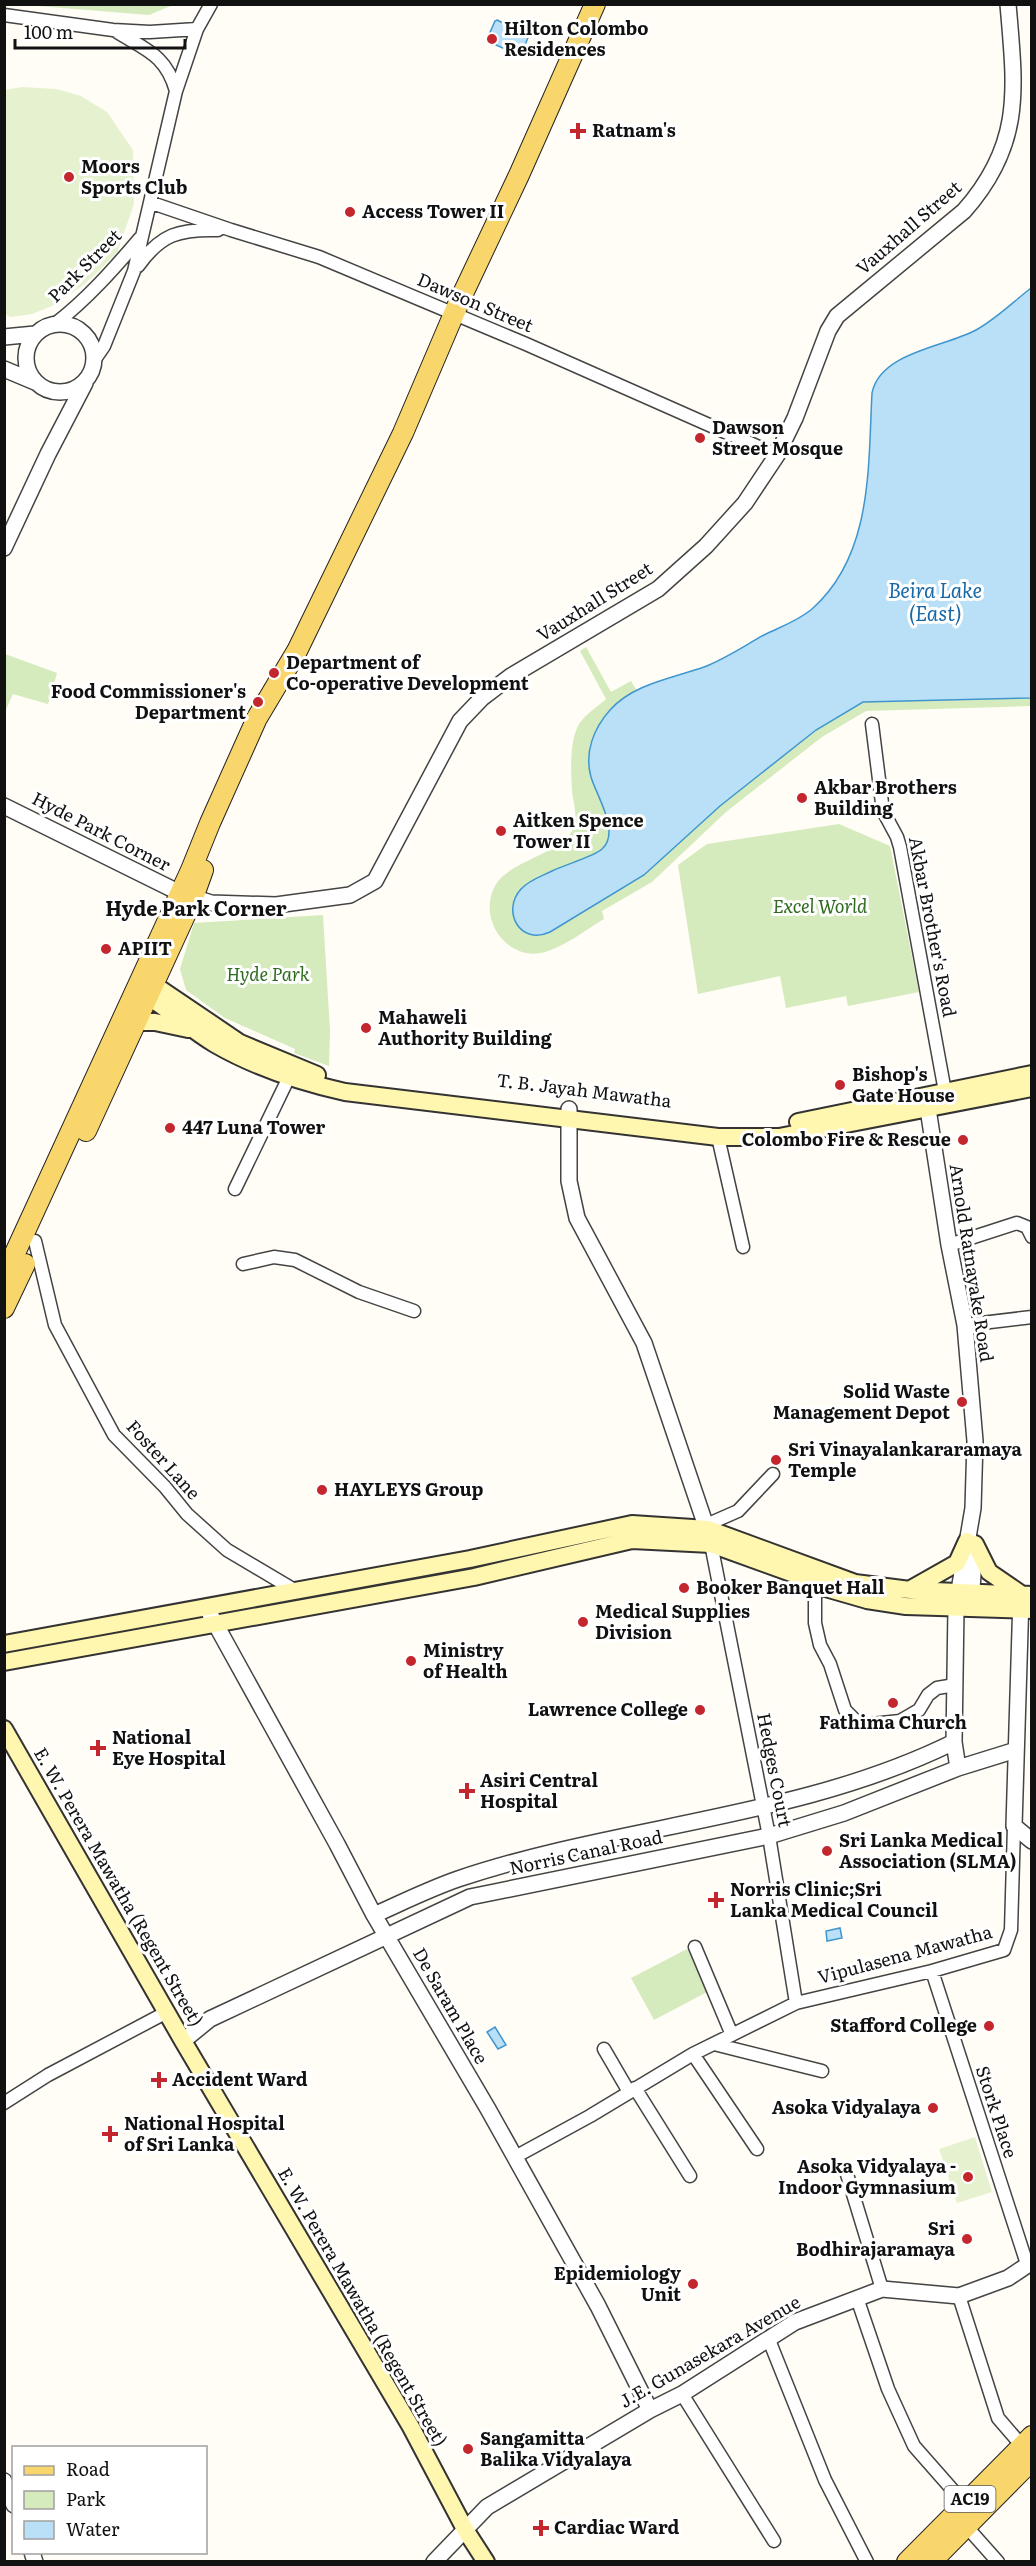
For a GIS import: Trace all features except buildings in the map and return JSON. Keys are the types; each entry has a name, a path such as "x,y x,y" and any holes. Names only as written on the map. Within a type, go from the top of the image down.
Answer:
{"main road":[{"path":"4,1278 187,896 287,669 403,433 456,315 459,302 595,4"},
{"path":"4,1308 135,1022 144,986"},
{"name":"T. B. Jayah Mawatha","path":"144,986 231,1037 309,1072 345,1082 718,1137 778,1137 946,1098 1032,1074"},
{"name":"T. B. Jayah Mawatha","path":"144,986 195,1030 215,1044 289,1077 345,1092 568,1115 759,1128 927,1102"},
{"path":"135,1022 155,1022 195,1030"},
{"name":"T. B. Jayah Mawatha","path":"946,1098 1032,1088"},
{"path":"4,1644 474,1559 632,1524 708,1533 855,1583 964,1600"},
{"path":"4,1662 118,1639 474,1577 632,1540 708,1533 814,1585 867,1600 906,1606 964,1600 1026,1602"},
{"path":"910,1590 957,1563 971,1542 989,1572 1026,1602"},
{"name":"E. W. Perera Mawatha (Regent Street)","path":"4,1729 183,2041 411,2427 466,2531 486,2562"},
{"name":"AC19","path":"907,2562 965,2504 1030,2448"},
{"name":"AC19","path":"931,2562 966,2526 1030,2448"}],"street":[{"path":"4,548 48,454 87,380 94,359 104,346 134,271 152,202 176,91 197,29 211,4"},
{"name":"Vauxhall Street","path":"187,896 211,903 276,905 350,895 375,881 460,721 482,698 511,676 658,589 706,546 745,503 777,455 795,418 828,331 837,316 964,211 980,193 998,164 1011,127 1014,101 1008,4"},
{"path":"4,15 113,30 150,32 197,29"},
{"path":"113,30 161,58 176,91"},
{"name":"Dawson Street","path":"152,202 231,230 319,257 777,455"},
{"path":"134,271 147,253 173,233 202,229 231,230"},
{"name":"Park Street","path":"55,324 81,304 107,278 143,235"},
{"path":"4,364 44,328 55,324 66,324 82,332 93,347 94,359"},
{"path":"4,337 32,340"},
{"path":"32,340 26,364 35,382"},
{"path":"4,369 55,393 78,388 87,380"},
{"name":"Akbar Brother's Road","path":"872,724 883,811 900,847 946,1098"},
{"name":"Hyde Park Corner","path":"4,806 187,896"},
{"path":"235,1189 289,1077"},
{"name":"Arnold Ratnayake Road","path":"927,1102 949,1245 965,1325 975,1441 971,1542 955,1685 954,1742 958,1768"},
{"path":"568,1115 569,1181 577,1218 644,1343 708,1533 738,1511 773,1474"},
{"path":"718,1137 742,1247"},
{"path":"949,1245 1017,1223 1027,1227 1032,1237"},
{"name":"Foster Lane","path":"35,1241 55,1324 114,1435 165,1487 187,1514 227,1550 296,1591"},
{"path":"243,1264 274,1257 294,1260 359,1292 414,1311"},
{"path":"965,1325 1032,1317"},
{"name":"Hedges Court","path":"708,1533 769,1836 796,2003"},
{"path":"814,1585 815,1623 820,1645 830,1664 844,1710 858,1723 900,1721 919,1710 928,1695 937,1688 955,1685"},
{"name":"Vipulasena Mawatha","path":"514,2157 693,2054 796,2003 932,1971 1004,1950 1011,1930 1016,1750 1026,1602"},
{"name":"De Saram Place","path":"206,1606 374,1915 598,2306 650,2410"},
{"name":"Norris Canal Road","path":"374,1915 457,1879 537,1857 812,1796 906,1764 954,1742"},
{"name":"Norris Canal Road","path":"183,2041 210,2019 470,1897 769,1836 844,1813 958,1768 1016,1750"},
{"path":"1014,1826 1032,1841"},
{"path":"695,1947 732,2035"},
{"name":"Stork Place","path":"932,1971 1029,2263"},
{"path":"4,2103 48,2075 167,2012"},
{"path":"714,2044 822,2071"},
{"path":"604,2049 690,2176"},
{"path":"693,2054 757,2149"},
{"path":"846,2171 882,2289"},
{"name":"J.E. Gunasekara Avenue","path":"434,2562 487,2507 650,2410 682,2394 795,2322 882,2289 959,2296 1008,2278 1029,2263"},
{"path":"959,2296 999,2418 1030,2448"},
{"path":"857,2298 888,2389 914,2446 965,2504"},
{"path":"769,2340 825,2480 867,2562"},
{"path":"682,2394 774,2541"},
{"path":"4,2481 12,2500"},
{"path":"966,2526 998,2562"}],"green space":[{"path":"26,5 173,5 149,15"},
{"name":"Moors Sports Club","path":"22,87 57,89 81,96 107,112 133,150 134,204 117,253 85,284 52,306 32,314 11,317 4,314 4,90"},
{"path":"586,647 611,692 631,681 637,691 607,714 592,738 590,772 607,817 609,837 550,932 644,875 720,806 816,730 864,702 1031,698 1031,706 866,711 822,737 726,812 652,882 602,911 604,919 560,946 531,954 519,951 499,935 493,924 490,898 502,877 562,842 571,833 575,823 571,757 576,731 582,720 606,699 580,651"},
{"path":"5,654 57,673 48,704 13,694 5,712"},
{"name":"Excel World","path":"839,824 890,846 919,992 848,1006 846,996 786,1008 780,976 698,994 678,865 707,844"},
{"name":"Hyde Park","path":"323,915 330,1031 329,1066 294,1053 295,1049 225,1018 186,990 180,969 194,923"},
{"path":"687,1949 709,1991 654,2020 631,1978"},
{"name":"Asoka Vidyalaya - Indoor Gymnasium","path":"975,2137 992,2192 957,2203 939,2149"}],"water":[{"path":"497,20 505,24 508,21 523,28 523,33 529,35 522,53 516,50 514,53 496,45 496,41 488,37"},
{"name":"Beira Lake (East)","path":"1031,288 1031,698 863,702 816,730 720,806 644,875 550,932 539,935 522,930 513,916 515,898 521,889 536,878 598,852 607,842 609,833 606,813 589,768 592,741 604,717 619,701 630,694 654,683 712,664 812,609 832,587 847,563 857,536 867,480 872,393 877,379 887,368 915,352 963,336 983,326"},
{"path":"840,1928 842,1938 827,1941 826,1931"},
{"path":"495,2027 506,2045 498,2049 487,2032"}],"place":[{"name":"Hilton Colombo Residences","path":"492,39"},
{"name":"Ratnam's","path":"578,131"},
{"name":"Moors Sports Club","path":"69,177"},
{"name":"Access Tower II","path":"350,212"},
{"name":"Dawson Street Mosque","path":"700,438"},
{"name":"Department of Co-operative Development","path":"274,673"},
{"name":"Food Commissioner's Department","path":"258,702"},
{"name":"Akbar Brothers Building","path":"802,798"},
{"name":"Aitken Spence Tower II","path":"501,831"},
{"name":"APIIT","path":"106,949"},
{"name":"Mahaweli Authority Building","path":"366,1028"},
{"name":"Bishop's Gate House","path":"840,1085"},
{"name":"447 Luna Tower","path":"170,1128"},
{"name":"Colombo Fire & Rescue","path":"963,1140"},
{"name":"Solid Waste Management Depot","path":"962,1402"},
{"name":"Sri Vinayalankararamaya Temple","path":"776,1460"},
{"name":"HAYLEYS Group","path":"322,1490"},
{"name":"Booker Banquet Hall","path":"684,1588"},
{"name":"Medical Supplies Division","path":"583,1622"},
{"name":"Ministry of Health","path":"411,1661"},
{"name":"Fathima Church","path":"893,1703"},
{"name":"Lawrence College","path":"700,1710"},
{"name":"National Eye Hospital","path":"98,1748"},
{"name":"Asiri Central Hospital","path":"467,1791"},
{"name":"Sri Lanka Medical Association (SLMA)","path":"827,1851"},
{"name":"Norris Clinic;Sri Lanka Medical Council","path":"716,1900"},
{"name":"Stafford College","path":"989,2026"},
{"name":"Accident Ward","path":"159,2080"},
{"name":"Asoka Vidyalaya","path":"933,2108"},
{"name":"National Hospital of Sri Lanka","path":"110,2134"},
{"name":"Asoka Vidyalaya - Indoor Gymnasium","path":"968,2177"},
{"name":"Sri Bodhirajaramaya","path":"967,2239"},
{"name":"Epidemiology Unit","path":"693,2284"},
{"name":"Sangamitta Balika Vidyalaya","path":"468,2449"},
{"name":"Cardiac Ward","path":"541,2528"}],"district":[{"name":"Hyde Park Corner","path":"196,909"}]}
